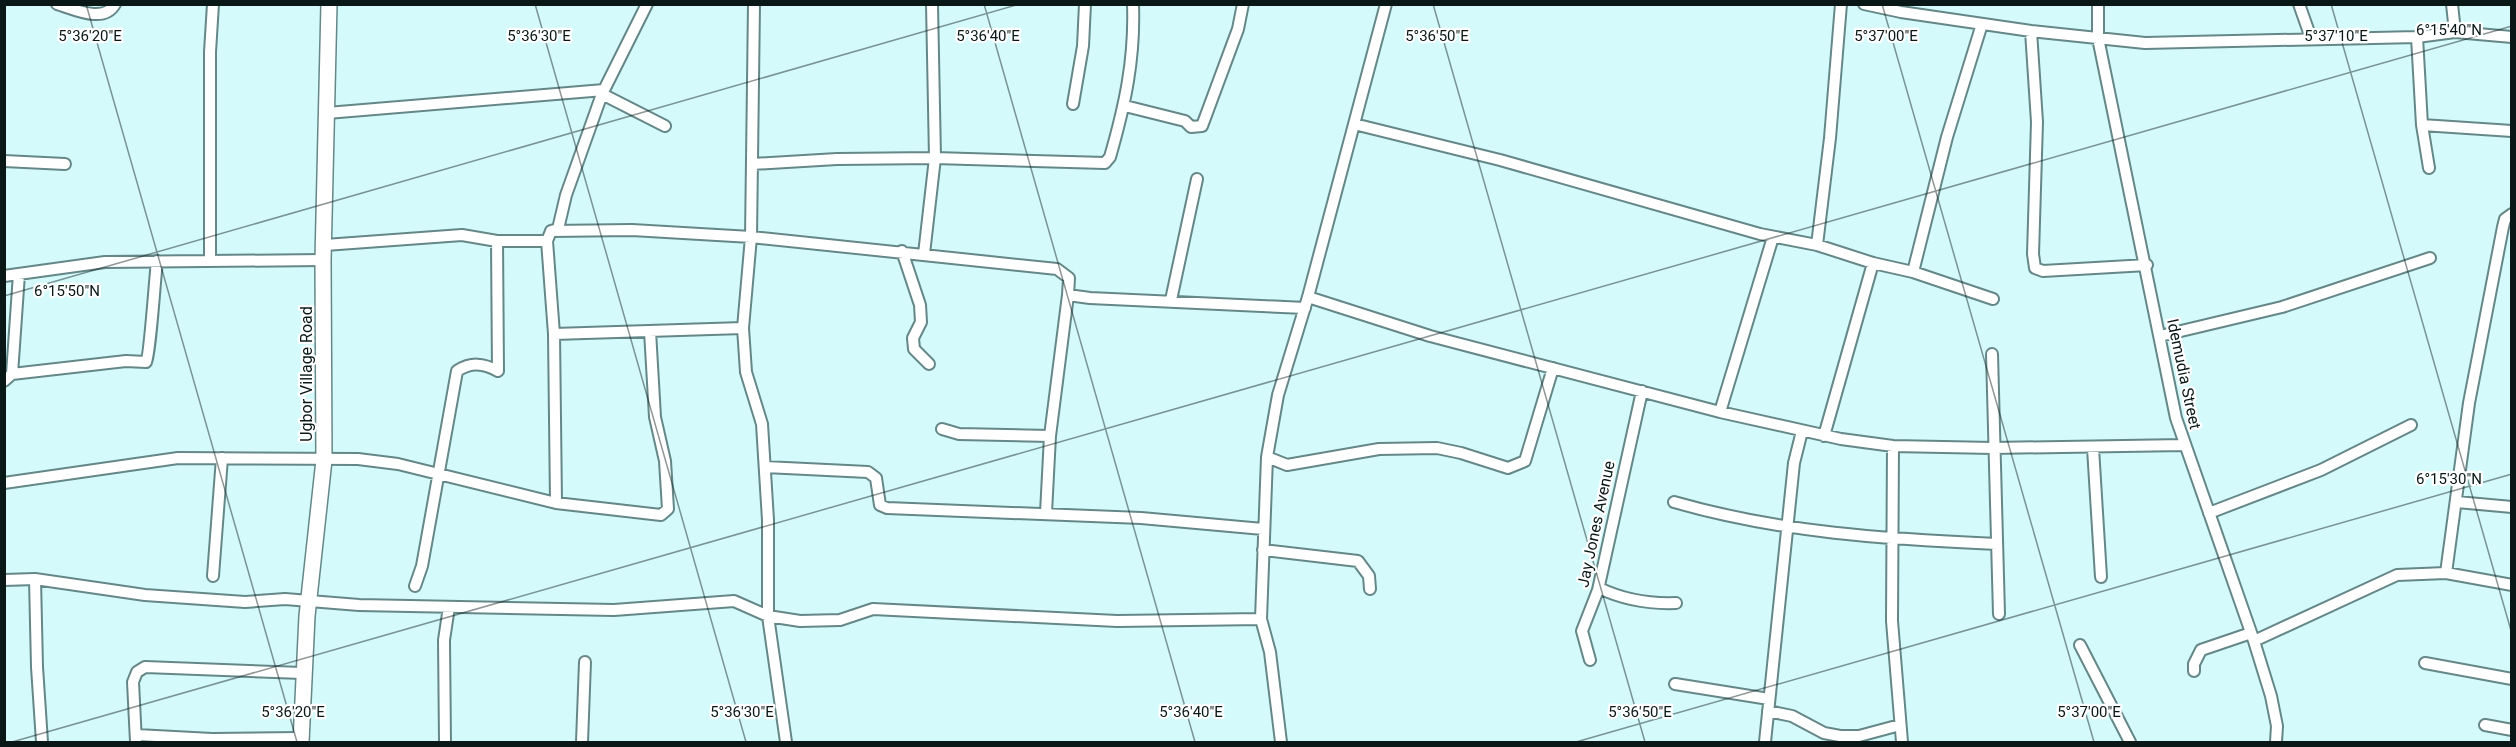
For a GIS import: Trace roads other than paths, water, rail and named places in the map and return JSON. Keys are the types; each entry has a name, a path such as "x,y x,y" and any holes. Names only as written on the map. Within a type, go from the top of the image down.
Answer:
{"street":[{"path":"57,4 103,15 111,11 115,4"},
{"path":"210,260 210,72 213,4"},
{"name":"Ugbor Village Road","path":"301,740 302,673 324,460 324,253 329,4"},
{"path":"549,236 558,229 566,195 603,92 647,4"},
{"path":"754,4 750,237 743,328 746,372 762,424 768,616 786,742"},
{"path":"924,254 935,158 932,4"},
{"path":"1073,104 1083,46 1085,4"},
{"path":"752,164 837,159 935,158 1105,163 1110,157 1125,105 1134,42 1133,4"},
{"path":"1125,105 1185,122 1191,127 1202,126 1238,30 1243,4"},
{"path":"1281,742 1270,652 1262,619 1267,457 1278,395 1305,308 1386,4"},
{"path":"1817,244 1830,138 1841,4"},
{"path":"1864,4 2031,31 2145,44 2417,37 2455,32 2511,38"},
{"name":"Idemudia Street","path":"2098,4 2098,38 2176,418 2253,637 2271,696 2277,726 2276,742"},
{"path":"2299,4 2311,38"},
{"path":"2452,4 2455,32"},
{"path":"1913,272 1947,137 1982,24"},
{"path":"2031,31 2037,122 2033,254 2036,268 2043,270 2146,265"},
{"path":"2417,37 2422,125 2429,168"},
{"path":"327,113 603,92 664,126"},
{"path":"1354,124 1500,160 1773,237 1817,244 1993,298"},
{"path":"2422,125 2511,131"},
{"path":"4,161 65,164"},
{"path":"1171,300 1197,179"},
{"path":"2446,573 2469,404 2503,227 2505,219 2511,214"},
{"path":"4,276 105,262 210,260 324,253 462,235 497,241 632,230 750,237 902,251 1057,269 1069,278 1050,436 1046,513"},
{"path":"549,236 554,334 556,503"},
{"path":"1720,412 1773,237"},
{"path":"415,586 422,566 457,371 469,364 483,364 498,371 497,241"},
{"path":"902,251 920,306 921,322 913,338 914,350 929,364"},
{"path":"2160,336 2282,307 2430,258"},
{"path":"19,274 8,377 126,361 146,363 150,357 149,337 157,261"},
{"path":"1824,436 1873,263"},
{"path":"1068,295 1305,308"},
{"path":"1308,297 1430,336 1641,392 1824,436 1893,446 2093,448 2184,445"},
{"path":"554,334 743,328"},
{"path":"4,483 177,458 358,459 398,464 556,503 661,515 668,509 665,461 655,417 650,331"},
{"path":"1992,354 1993,448 2000,614"},
{"path":"1267,457 1287,465 1378,449 1437,448 1514,468 1525,461 1531,446 1542,398 1553,368"},
{"name":"Jay Jones Avenue","path":"1590,660 1582,631 1599,588 1641,392"},
{"path":"2209,513 2321,470 2411,424"},
{"path":"942,429 959,434 1050,436"},
{"path":"1765,742 1794,463 1802,431"},
{"path":"1893,446 1892,621 1902,742"},
{"path":"2093,448 2101,577"},
{"path":"213,576 222,458"},
{"path":"765,467 868,472 876,478 880,505 887,508 1046,513 1263,529"},
{"path":"1674,502 1788,529 1893,539 1997,544"},
{"path":"2457,502 2511,507"},
{"path":"1263,550 1358,561 1369,576 1370,590"},
{"path":"2194,671 2194,664 2201,650 2253,637 2397,575 2446,573 2511,585"},
{"path":"35,579 42,742"},
{"path":"4,580 35,579 145,595 245,602 285,599 309,603 614,610 734,601 768,616 800,621 840,620 873,609 1117,621 1262,619"},
{"path":"1599,588 1616,596 1636,601 1676,603"},
{"path":"446,742 444,640 449,607"},
{"path":"2080,645 2130,742"},
{"path":"582,742 585,662"},
{"path":"2425,663 2511,679"},
{"path":"301,740 137,739 133,682 137,672 145,667 208,667 302,673"},
{"path":"1675,684 1769,699"},
{"path":"1768,711 1792,716 1824,733 1840,736 1859,736 1900,725"},
{"path":"2486,725 2511,730"}]}
